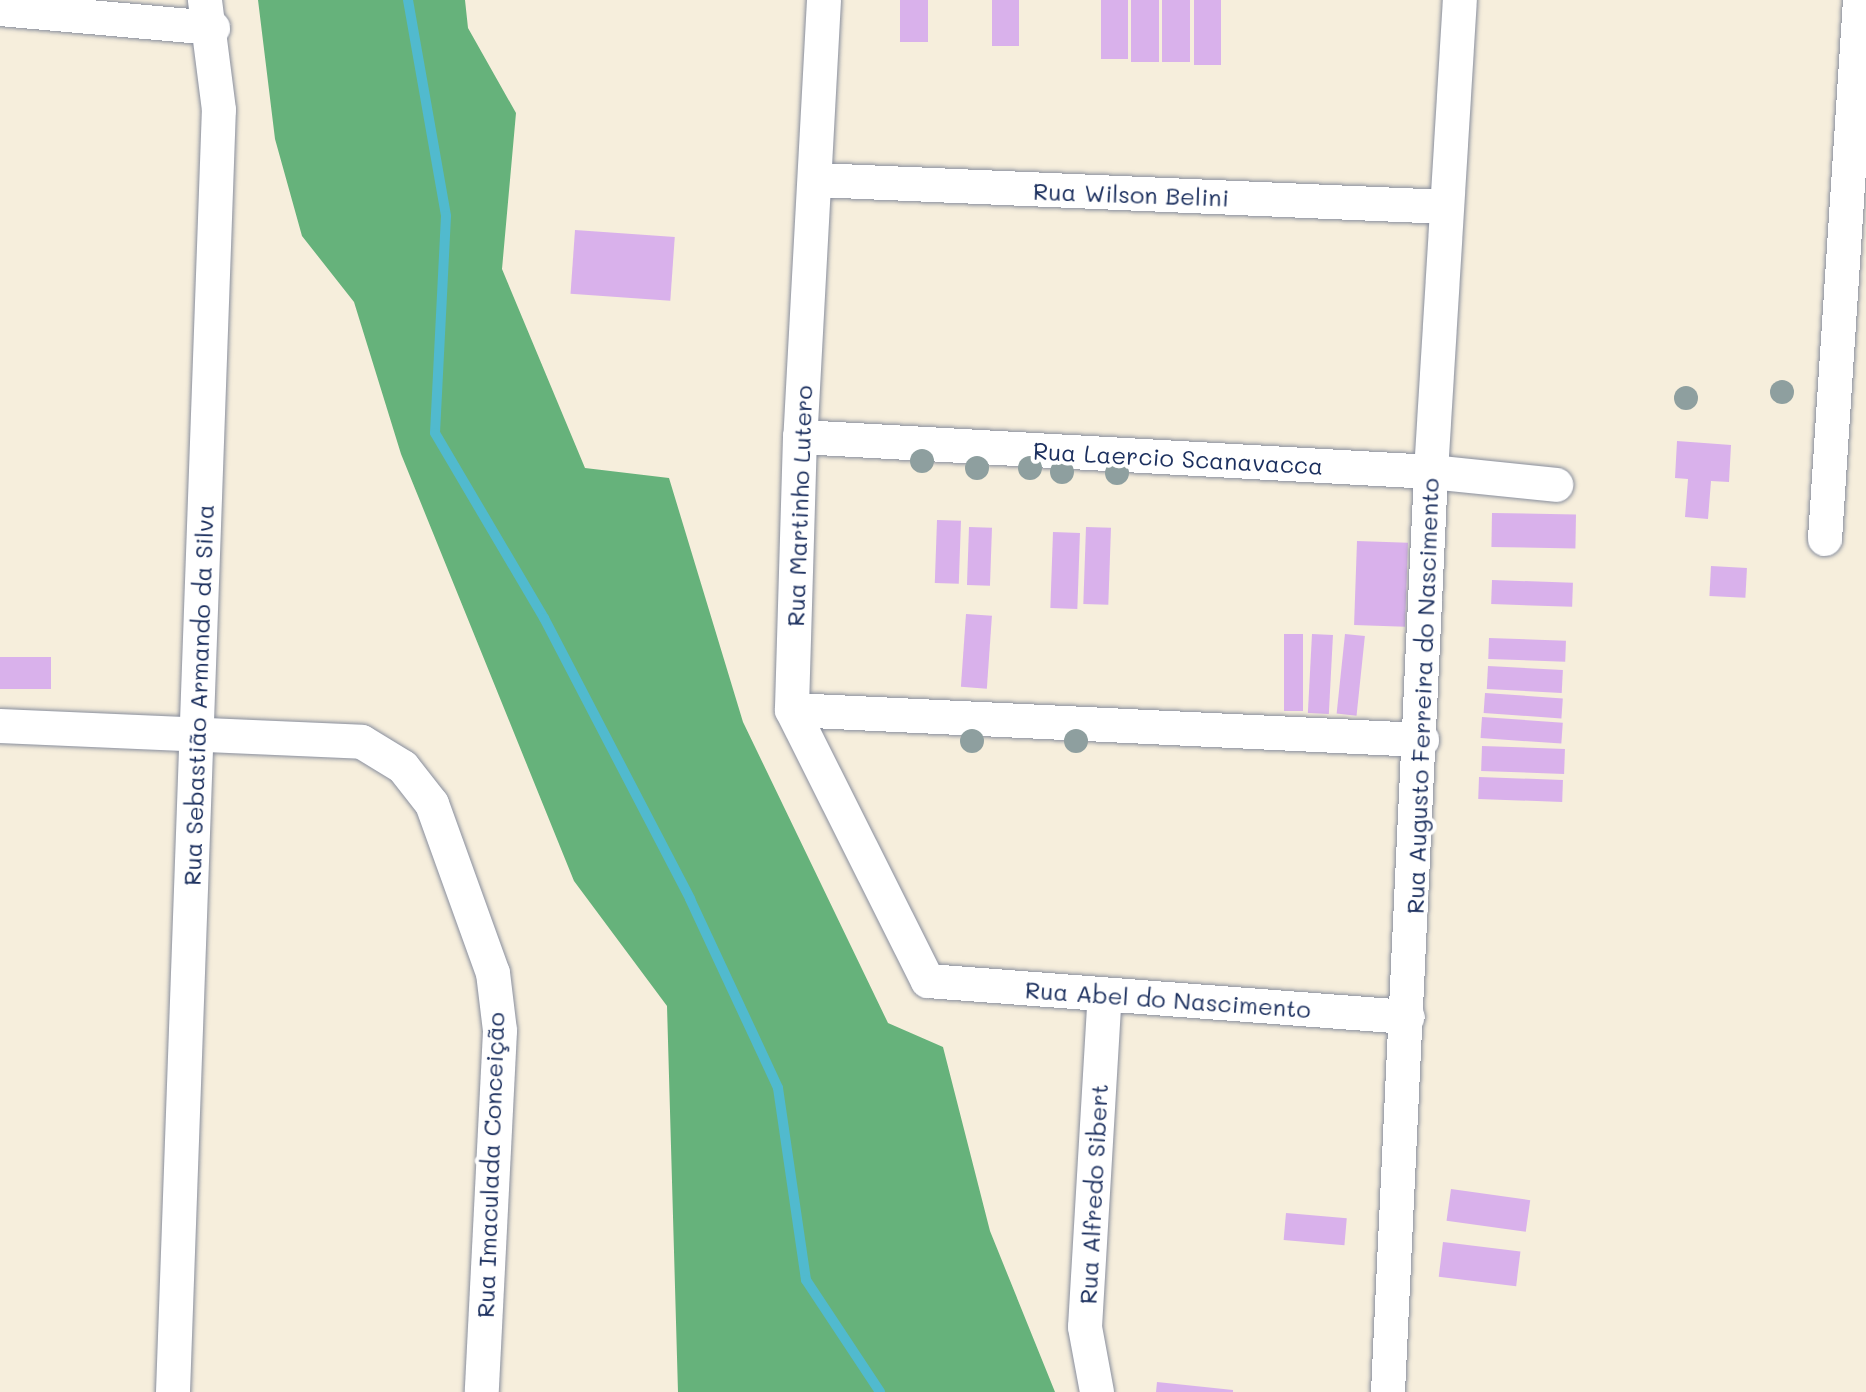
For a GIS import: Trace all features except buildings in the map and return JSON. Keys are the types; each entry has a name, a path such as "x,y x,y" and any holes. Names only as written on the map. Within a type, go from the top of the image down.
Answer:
{"street":[{"name":"Rua Martinho Lutero","path":"824,0 800,437 792,710 928,981"},
{"name":"Rua Augusto Ferreira do Nascimento","path":"1388,1392 1422,740 1431,472 1460,0"},
{"path":"1825,539 1860,0"},
{"path":"0,9 209,14"},
{"name":"Rua Sebastião Armando da Silva","path":"173,1392 219,110 209,14"},
{"name":"Rua Wilson Belini","path":"816,180 1446,207"},
{"name":"Rua Laercio Scanavacca","path":"800,437 1431,472 1556,485"},
{"path":"792,710 1422,740"},
{"path":"0,726 196,734"},
{"name":"Rua Imaculada Conceição","path":"196,734 362,742 403,767 432,804 493,973 500,1031 482,1392"},
{"name":"Rua Abel do Nascimento","path":"928,981 1408,1017"},
{"name":"Rua Alfredo Sibert","path":"1097,1392 1085,1327 1105,995"}],"green space":[{"path":"258,0 465,0 468,28 516,113 502,269 585,468 669,478 743,722 888,1023 943,1047 990,1231 1055,1392 678,1392 667,1006 574,881 401,454 354,302 302,236 275,139"}],"waterway":[{"path":"408,0 446,216 435,433 544,618 690,899 778,1088 806,1280 880,1392"}]}
